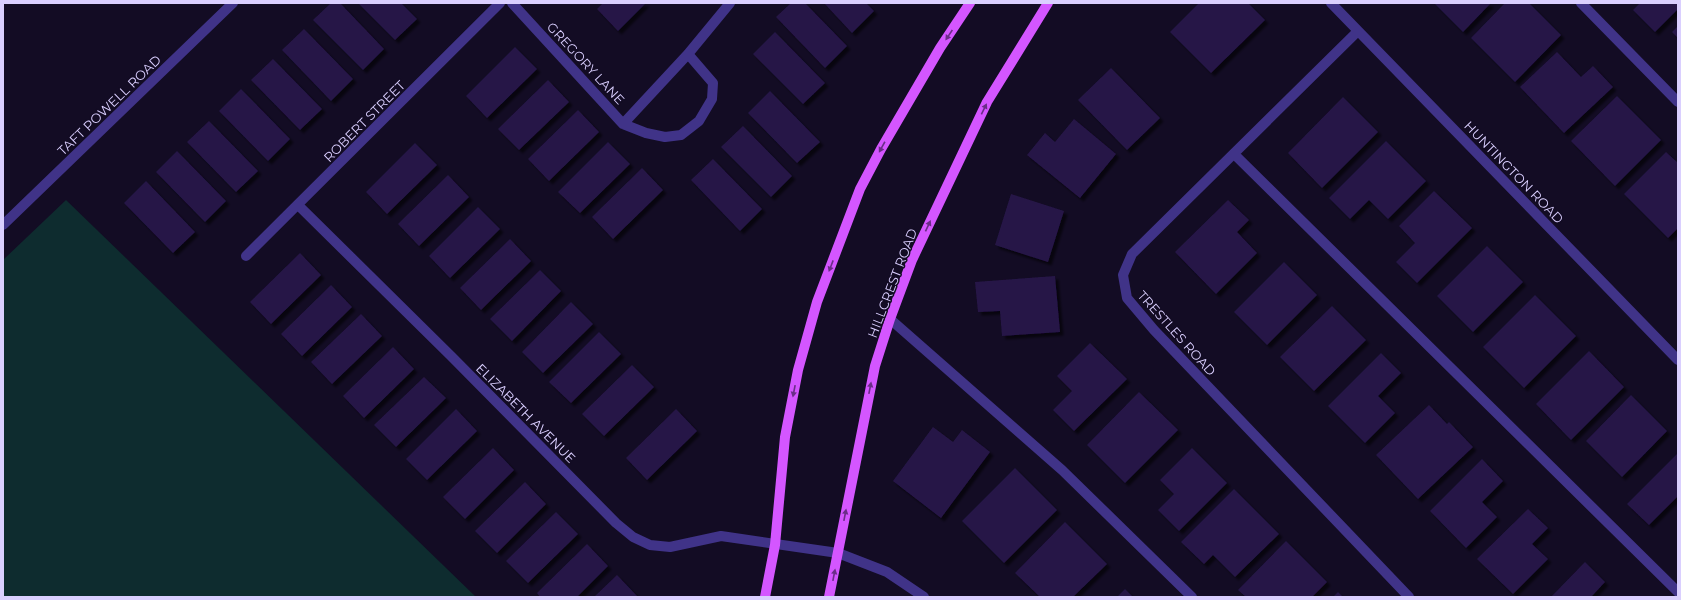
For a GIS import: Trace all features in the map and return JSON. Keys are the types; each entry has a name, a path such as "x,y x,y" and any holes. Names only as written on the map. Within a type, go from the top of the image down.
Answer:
{"main road":[{"path":"765,597 775,545 785,437 798,370 817,302 860,189 940,48 970,3"},
{"name":"HILLCREST ROAD","path":"829,597 875,366 890,319 912,260 987,102 1048,3"}],"street":[{"name":"TAFT POWELL ROAD","path":"3,225 233,3"},
{"name":"ROBERT STREET","path":"246,256 500,3"},
{"name":"GREGORY LANE","path":"512,3 623,124"},
{"path":"688,54 713,83 712,99 699,121 681,135 665,137 646,133 623,124 688,54 730,3"},
{"name":"HUNTINGTON ROAD","path":"1331,3 1678,360"},
{"path":"1581,3 1678,102"},
{"name":"TRESTLES ROAD","path":"1358,32 1132,254 1123,275 1127,298 1154,330 1409,597"},
{"path":"1234,154 1678,592"},
{"name":"ELIZABETH AVENUE","path":"298,205 451,356 616,523 633,537 650,545 670,547 721,536 838,554 887,572 924,597"},
{"path":"890,319 1062,470 1192,597"}],"green space":[{"path":"66,200 476,597 3,597 3,260"}],"building":[{"path":"331,3 340,3 384,49 363,70 313,20"},
{"path":"358,3 401,3 417,19 395,40"},
{"path":"603,3 646,3 618,31 597,9"},
{"path":"791,3 805,3 847,46 825,68 776,17"},
{"path":"824,3 866,3 874,11 852,33"},
{"path":"1199,3 1248,3 1265,20 1211,73 1170,32"},
{"path":"1434,3 1491,3 1463,32"},
{"path":"1505,3 1529,3 1561,35 1515,82 1471,38"},
{"path":"1640,3 1678,3 1678,9 1655,32 1633,10"},
{"path":"1678,26 1678,38 1672,32"},
{"path":"304,29 353,79 331,101 282,50"},
{"path":"775,32 825,83 803,104 753,54"},
{"path":"515,47 537,69 487,118 466,96"},
{"path":"1557,52 1581,77 1593,66 1613,87 1564,133 1520,87"},
{"path":"273,59 322,109 300,130 251,80"},
{"path":"1111,68 1160,118 1127,150 1078,100"},
{"path":"548,80 569,102 519,150 498,129"},
{"path":"241,89 290,139 268,161 219,111"},
{"path":"770,91 820,142 797,163 748,113"},
{"path":"1617,96 1661,140 1615,186 1571,141"},
{"path":"1343,97 1378,132 1322,188 1288,153"},
{"path":"578,110 599,132 549,181 528,159"},
{"path":"1074,119 1116,154 1080,198 1027,155 1045,133 1055,142"},
{"path":"209,121 258,171 236,192 187,142"},
{"path":"743,126 792,176 771,197 721,147"},
{"path":"1386,141 1426,181 1388,219 1369,200 1350,219 1329,198"},
{"path":"608,142 630,164 580,213 558,192"},
{"path":"415,143 437,165 387,214 366,192"},
{"path":"177,151 226,201 205,222 156,172"},
{"path":"1666,152 1678,163 1678,228 1668,238 1624,194"},
{"path":"713,159 762,209 740,231 691,180"},
{"path":"642,168 663,190 613,239 592,217"},
{"path":"448,175 469,197 419,246 398,224"},
{"path":"146,181 195,232 173,253 124,203"},
{"path":"1434,191 1472,228 1417,283 1396,262 1415,243 1399,226"},
{"path":"1011,194 1064,211 1048,262 995,245"},
{"path":"1228,200 1249,220 1237,232 1257,253 1216,294 1175,252"},
{"path":"478,207 500,229 450,278 429,256"},
{"path":"510,239 531,261 481,310 460,288"},
{"path":"1487,246 1523,282 1473,332 1437,296"},
{"path":"300,253 321,275 271,324 250,302"},
{"path":"1284,262 1317,295 1267,345 1234,312"},
{"path":"540,270 561,291 512,341 490,319"},
{"path":"1055,276 1060,332 1002,336 1000,311 978,312 975,282"},
{"path":"331,285 352,307 302,356 281,334"},
{"path":"1535,295 1576,336 1524,388 1483,347"},
{"path":"571,302 593,324 543,373 522,352"},
{"path":"1332,306 1366,340 1314,391 1280,357"},
{"path":"361,314 382,336 332,384 311,362"},
{"path":"599,332 621,354 571,403 549,382"},
{"path":"1090,343 1127,379 1074,431 1053,410 1072,391 1057,376"},
{"path":"393,347 414,369 364,418 343,396"},
{"path":"1589,351 1624,387 1571,440 1536,404"},
{"path":"1381,353 1401,373 1378,396 1395,413 1365,443 1328,406"},
{"path":"632,365 654,387 604,436 582,414"},
{"path":"424,377 446,398 396,447 374,425"},
{"path":"1139,392 1178,430 1125,483 1087,445"},
{"path":"1631,395 1667,431 1622,477 1586,441"},
{"path":"1429,405 1447,424 1449,422 1473,447 1418,499 1376,455"},
{"path":"456,409 477,431 427,480 406,459"},
{"path":"676,409 697,431 647,480 626,458"},
{"path":"933,427 953,442 962,430 990,452 941,518 893,481"},
{"path":"493,448 514,470 465,519 443,497"},
{"path":"1192,448 1227,483 1179,531 1158,510 1174,494 1160,480"},
{"path":"1678,453 1678,496 1649,525 1627,504"},
{"path":"1482,459 1503,481 1482,502 1497,517 1466,548 1430,511"},
{"path":"1015,468 1057,510 1004,563 962,521"},
{"path":"525,482 546,504 497,553 475,531"},
{"path":"1234,489 1279,534 1235,577 1213,555 1204,564 1181,542"},
{"path":"1528,509 1548,528 1532,544 1548,559 1513,594 1477,559"},
{"path":"556,512 578,534 528,583 506,561"},
{"path":"1065,522 1107,564 1073,597 1040,597 1015,573"},
{"path":"1286,541 1327,582 1312,597 1246,597 1238,590"},
{"path":"587,544 608,566 577,597 540,597 537,593"},
{"path":"1585,562 1605,582 1591,597 1551,597"},
{"path":"617,575 638,597 594,597"},
{"path":"1125,589 1133,597 1117,597"},
{"path":"1338,592 1343,597 1333,597"}]}
